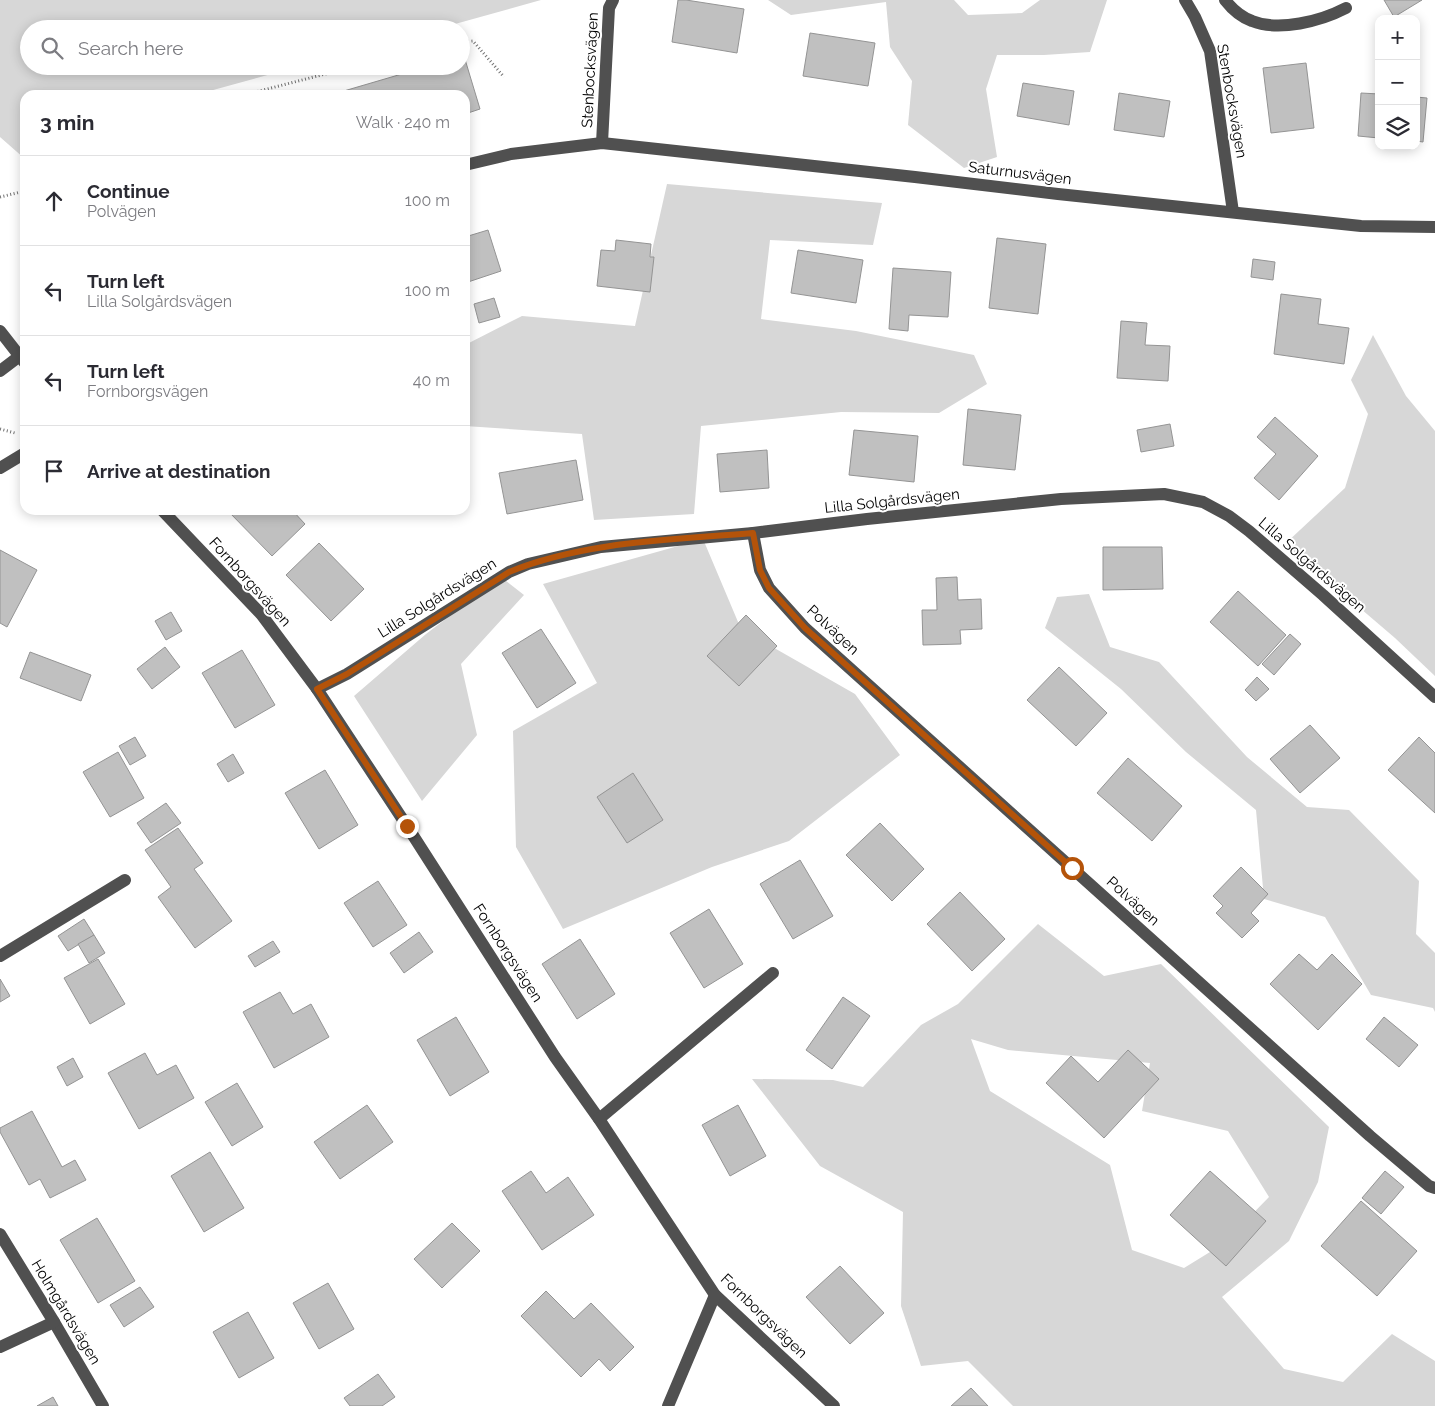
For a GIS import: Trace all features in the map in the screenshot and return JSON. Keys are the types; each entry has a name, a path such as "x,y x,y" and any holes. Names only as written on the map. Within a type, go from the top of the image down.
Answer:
{"street":[{"name":"Stenbocksvägen","path":"602,143 609,8 613,0"},
{"name":"Stenbocksvägen","path":"1185,0 1210,51 1233,212"},
{"path":"1224,0 1232,10 1252,21 1276,26 1302,24 1331,16 1346,8"},
{"name":"Saturnusvägen","path":"470,164 511,154 602,143 1361,226 1435,227"},
{"path":"0,331 20,354"},
{"path":"0,370 20,359"},
{"path":"0,468 20,456"},
{"name":"Lilla Solgårdsvägen","path":"317,689 347,674 509,572 528,564 601,547 753,533 1061,499 1164,494 1203,502 1229,516 1250,531 1323,594 1435,697"},
{"name":"Fornborgsvägen","path":"167,515 260,614 317,689 555,1057 599,1119 715,1294 834,1406"},
{"name":"Polvägen","path":"753,533 760,570 769,588 805,628 1370,1136 1428,1186 1435,1188"},
{"path":"0,956 125,880"},
{"path":"599,1119 773,974"},
{"name":"Holmgårdsvägen","path":"0,1234 103,1406"},
{"path":"668,1406 715,1294"},
{"path":"0,1347 54,1322"}],"path":[{"path":"470,41 473,41 504,77"},
{"path":"263,90 321,75"},
{"path":"0,197 20,192"},
{"path":"0,429 18,434"}],"shaded area":[{"path":"0,0 541,0 469,20 20,20 20,75 267,75 213,90 20,90 20,155 0,137"},
{"path":"768,0 954,0 968,15 1022,13 1040,0 1107,0 1090,52 1044,55 997,55 986,89 997,157 964,168 908,125 912,81 890,47 886,2 791,15"},
{"path":"667,184 882,203 873,245 770,240 761,319 856,331 974,355 987,384 939,413 841,412 701,426 694,514 594,520 582,434 470,426 470,342 522,316 635,326"},
{"path":"1373,335 1406,396 1435,431 1435,676 1395,638 1285,544 1345,488 1368,414 1351,380"},
{"path":"703,539 741,629 855,694 900,755 789,841 712,867 563,929 516,847 513,731 597,683 543,584"},
{"path":"501,577 524,595 461,664 477,735 422,801 354,696 426,634"},
{"path":"1089,594 1110,647 1159,662 1247,757 1307,807 1349,810 1419,881 1416,934 1435,953 1435,1012 1433,1008 1371,995 1325,917 1264,899 1256,810 1186,752 1121,689 1045,628 1057,597"},
{"path":"1038,924 1104,976 1161,964 1329,1127 1318,1182 1289,1241 1222,1297 1284,1369 1343,1382 1392,1334 1435,1361 1435,1406 1013,1406 968,1361 921,1366 901,1306 903,1212 820,1166 752,1079 833,1080 863,1087 921,1025 958,1004","holes":["971,1039 1008,1050 1150,1063 1142,1111 1228,1131 1269,1197 1223,1244 1184,1268 1132,1250 1110,1165 990,1091"]}],"building":[{"path":"678,0 744,9 737,53 672,42"},
{"path":"1384,0 1422,0 1397,15 1393,15"},
{"path":"810,33 875,43 868,86 803,76"},
{"path":"1306,63 1314,128 1271,133 1263,68"},
{"path":"398,75 470,75 480,109 470,112 470,90 347,90"},
{"path":"1023,83 1074,91 1069,125 1017,116"},
{"path":"1119,93 1170,101 1164,137 1114,130"},
{"path":"1361,93 1375,94 1375,138 1358,136"},
{"path":"1420,97 1427,98 1423,142 1420,142"},
{"path":"488,230 501,271 470,281 470,235"},
{"path":"997,238 1046,244 1038,314 989,308"},
{"path":"616,240 651,244 650,257 654,257 650,292 597,286 601,250 615,251"},
{"path":"798,250 863,260 856,303 791,293"},
{"path":"1253,259 1275,262 1273,280 1251,277"},
{"path":"893,268 951,272 948,317 909,315 908,331 889,329"},
{"path":"1281,294 1321,299 1318,324 1349,328 1344,364 1274,354"},
{"path":"494,298 500,317 479,323 474,304"},
{"path":"1121,321 1147,323 1145,345 1170,346 1168,381 1117,378"},
{"path":"968,409 1021,415 1015,470 963,465"},
{"path":"1275,417 1318,456 1279,500 1254,478 1276,454 1257,437"},
{"path":"1170,424 1174,446 1141,452 1137,430"},
{"path":"854,430 918,436 914,482 849,475"},
{"path":"767,450 769,488 720,492 717,454"},
{"path":"576,460 583,500 507,514 499,473"},
{"path":"232,515 297,515 305,524 272,556"},
{"path":"319,543 364,589 331,621 286,575"},
{"path":"1103,547 1162,547 1163,589 1103,590"},
{"path":"0,550 37,570 7,627 0,623"},
{"path":"957,577 958,600 981,599 982,629 960,630 961,644 923,645 922,610 937,610 936,578"},
{"path":"1238,591 1286,635 1258,666 1210,622"},
{"path":"171,612 182,631 166,640 155,621"},
{"path":"746,615 777,646 739,686 707,656"},
{"path":"541,629 576,683 537,708 502,653"},
{"path":"1290,634 1301,644 1274,675 1262,664"},
{"path":"165,647 180,667 152,689 137,669"},
{"path":"242,650 275,705 235,728 202,673"},
{"path":"30,652 91,675 81,701 20,678"},
{"path":"1059,667 1107,713 1076,746 1027,700"},
{"path":"1257,677 1269,689 1256,701 1245,690"},
{"path":"1310,725 1340,758 1300,793 1270,759"},
{"path":"135,737 146,756 130,765 119,746"},
{"path":"1419,737 1435,753 1435,813 1388,770"},
{"path":"118,752 144,798 110,817 83,772"},
{"path":"233,754 244,773 228,782 217,764"},
{"path":"1128,758 1182,806 1152,841 1097,793"},
{"path":"325,770 358,825 319,849 285,793"},
{"path":"633,773 663,820 627,843 597,797"},
{"path":"166,803 181,823 151,843 137,823"},
{"path":"880,823 924,869 892,901 846,855"},
{"path":"178,828 203,863 194,869 232,921 195,948 158,897 171,887 145,850"},
{"path":"800,860 833,916 793,939 760,884"},
{"path":"1241,867 1268,894 1251,913 1259,921 1242,938 1216,913 1223,906 1213,896"},
{"path":"378,881 407,925 373,947 344,903"},
{"path":"960,892 1005,939 972,971 927,924"},
{"path":"709,909 743,964 704,988 670,933"},
{"path":"84,919 94,935 68,951 58,936"},
{"path":"419,932 433,952 404,973 390,953"},
{"path":"94,935 105,953 89,963 78,944"},
{"path":"580,939 615,994 577,1019 542,964"},
{"path":"273,941 280,952 255,967 248,956"},
{"path":"1299,954 1317,970 1332,954 1362,984 1318,1030 1270,984"},
{"path":"98,959 125,1004 90,1024 64,978"},
{"path":"0,979 10,996 0,1002"},
{"path":"280,992 293,1014 311,1004 329,1037 274,1068 243,1012"},
{"path":"843,997 870,1016 832,1069 806,1050"},
{"path":"456,1017 489,1072 450,1096 417,1040"},
{"path":"1384,1017 1418,1045 1399,1067 1366,1039"},
{"path":"1128,1050 1159,1079 1104,1138 1046,1083 1071,1056 1098,1082"},
{"path":"145,1053 157,1075 176,1065 194,1098 139,1129 108,1073"},
{"path":"73,1058 83,1077 67,1086 57,1067"},
{"path":"237,1083 263,1127 232,1146 205,1102"},
{"path":"367,1105 393,1142 340,1179 314,1142"},
{"path":"738,1105 766,1156 730,1176 702,1125"},
{"path":"32,1111 62,1167 75,1160 86,1180 50,1198 40,1179 29,1185 0,1132 0,1128"},
{"path":"210,1152 244,1208 204,1232 171,1176"},
{"path":"531,1171 546,1193 568,1177 594,1215 542,1250 502,1191"},
{"path":"1210,1171 1266,1221 1226,1266 1170,1215"},
{"path":"1385,1171 1404,1187 1381,1214 1362,1198"},
{"path":"1361,1201 1417,1251 1377,1296 1321,1246"},
{"path":"97,1218 135,1281 98,1303 60,1240"},
{"path":"452,1223 480,1251 442,1288 414,1259"},
{"path":"840,1266 884,1313 850,1344 806,1297"},
{"path":"328,1283 354,1329 319,1349 293,1303"},
{"path":"140,1287 154,1307 124,1327 110,1305"},
{"path":"546,1291 574,1319 591,1303 634,1347 610,1371 599,1359 581,1377 521,1316"},
{"path":"248,1312 274,1358 239,1378 213,1332"},
{"path":"378,1374 395,1397 382,1406 350,1406 344,1398"},
{"path":"971,1388 988,1406 951,1406"},
{"path":"53,1397 58,1406 37,1406"}],"route":[{"path":"407,826 317,689 347,674 509,572 528,564 601,547 753,533 760,570 769,588 805,628 1072,868"}]}
